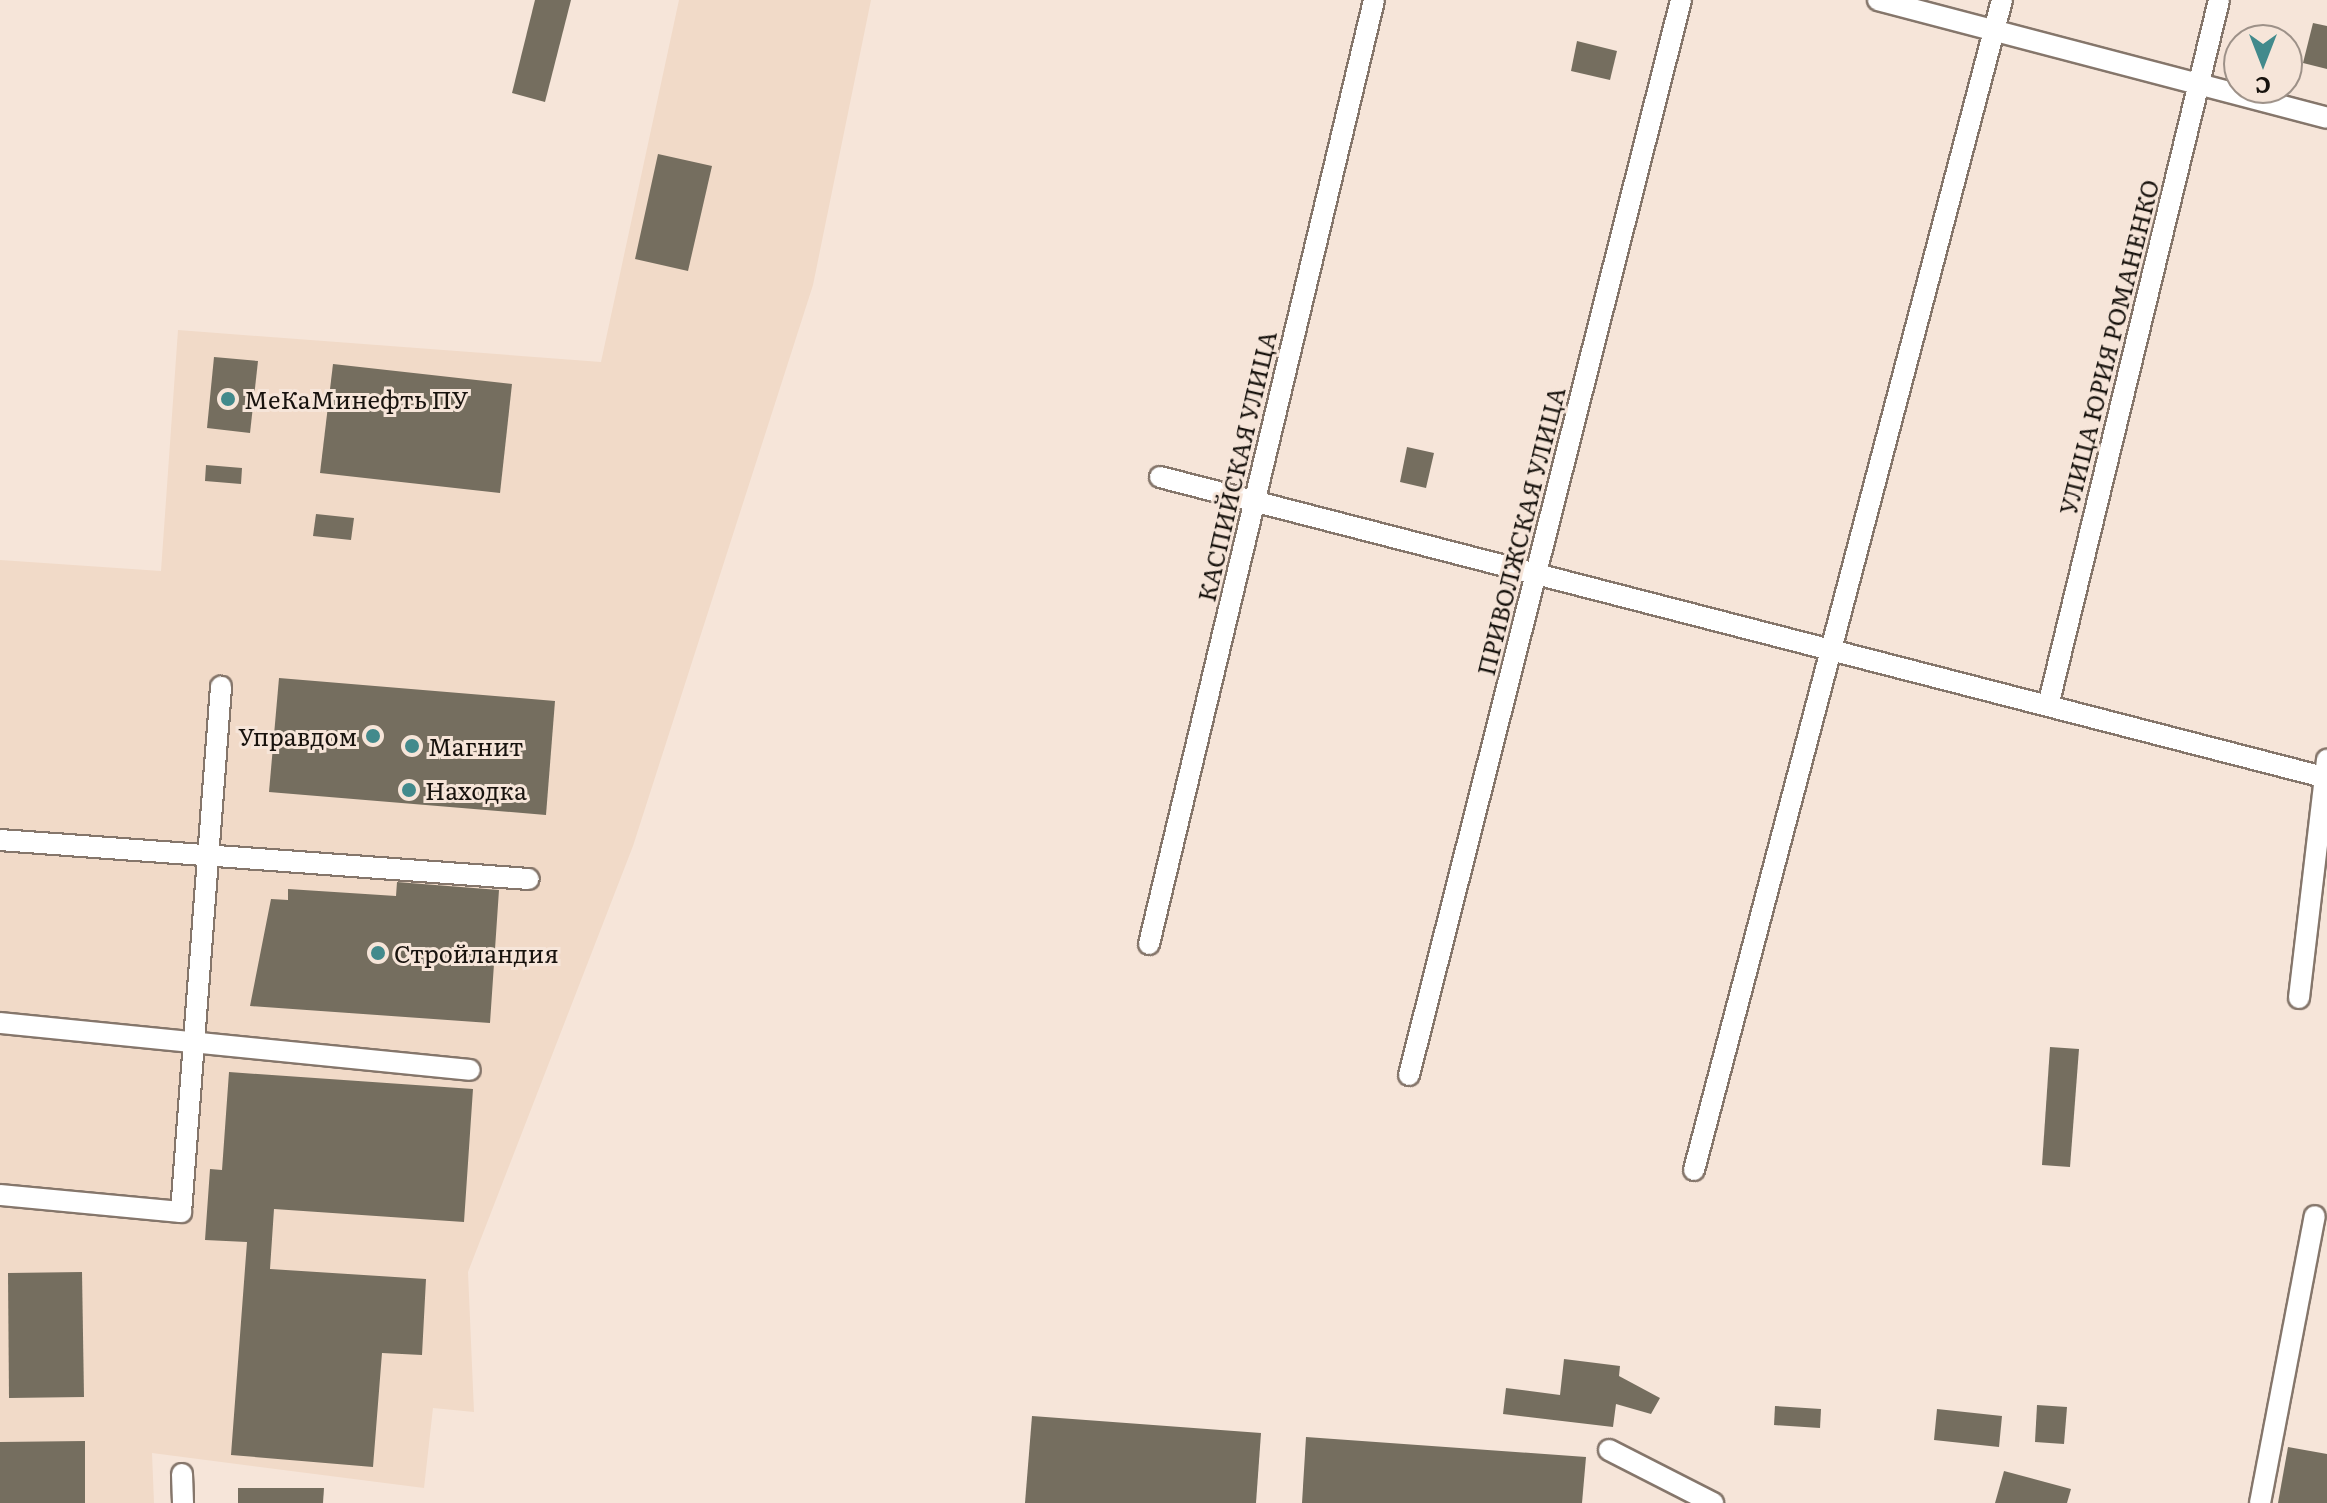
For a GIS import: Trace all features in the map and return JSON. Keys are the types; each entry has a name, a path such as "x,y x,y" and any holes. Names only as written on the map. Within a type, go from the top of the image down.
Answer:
{"street":[{"name":"КАСПИЙСКАЯ УЛИЦА","path":"1149,944 1374,0"},
{"name":"ПРИВОЛЖСКАЯ УЛИЦА","path":"1409,1075 1681,0"},
{"path":"1878,0 2327,118"},
{"path":"1694,1170 2002,0"},
{"name":"УЛИЦА ЮРИЯ РОМАНЕНКО","path":"2048,706 2219,0"},
{"path":"1160,477 2048,706 2325,768 2299,998"},
{"path":"0,1195 181,1212 221,687"},
{"path":"0,840 207,859 529,879"},
{"path":"0,1023 470,1070"},
{"path":"2260,1503 2315,1216"},
{"path":"1609,1450 1713,1503"},
{"path":"182,1474 183,1503"}],"shaded area":[{"path":"679,0 871,0 813,285 633,846 468,1272 474,1412 433,1408 424,1488 152,1453 154,1503 0,1503 0,560 161,571 178,330 601,362"}],"building":[{"path":"535,0 571,0 545,102 512,93"},
{"path":"2313,23 2327,26 2327,69 2303,63"},
{"path":"1577,41 1617,51 1610,80 1571,71"},
{"path":"658,154 712,166 688,271 635,259"},
{"path":"214,357 258,361 250,433 207,428"},
{"path":"333,364 512,384 500,493 320,473"},
{"path":"1407,447 1434,453 1426,488 1400,482"},
{"path":"206,465 242,468 241,484 205,481"},
{"path":"316,514 354,518 351,540 313,536"},
{"name":"Магнит","path":"279,678 555,701 546,815 269,792"},
{"name":"Стройландия","path":"397,882 499,890 490,1023 250,1006 271,899 288,900 288,889 396,896"},
{"path":"2050,1047 2079,1049 2070,1167 2042,1165"},
{"path":"229,1072 473,1089 464,1222 274,1209 270,1269 426,1279 422,1355 382,1353 373,1467 231,1455 247,1242 205,1240 210,1169 222,1170"},
{"path":"82,1272 84,1397 9,1398 8,1273"},
{"path":"1564,1359 1620,1366 1619,1376 1660,1398 1651,1414 1616,1404 1613,1427 1503,1414 1506,1388 1560,1395"},
{"path":"2037,1405 2067,1407 2064,1444 2035,1442"},
{"path":"1775,1406 1821,1409 1820,1428 1774,1425"},
{"path":"1937,1409 2002,1416 1999,1447 1934,1440"},
{"path":"1032,1416 1261,1433 1256,1503 1025,1503"},
{"path":"1306,1437 1586,1457 1582,1503 1302,1503"},
{"path":"85,1441 85,1503 0,1503 0,1442"},
{"path":"2288,1447 2327,1454 2327,1503 2278,1503"},
{"path":"2004,1471 2071,1489 2067,1503 1995,1503"},
{"path":"238,1488 324,1488 323,1503 238,1503"}],"place":[{"name":"МеКаМинефть ПУ","path":"228,399"},
{"name":"Управдом","path":"373,736"},
{"name":"Магнит","path":"412,746"},
{"name":"Находка","path":"409,790"},
{"name":"Стройландия","path":"378,953"}]}
